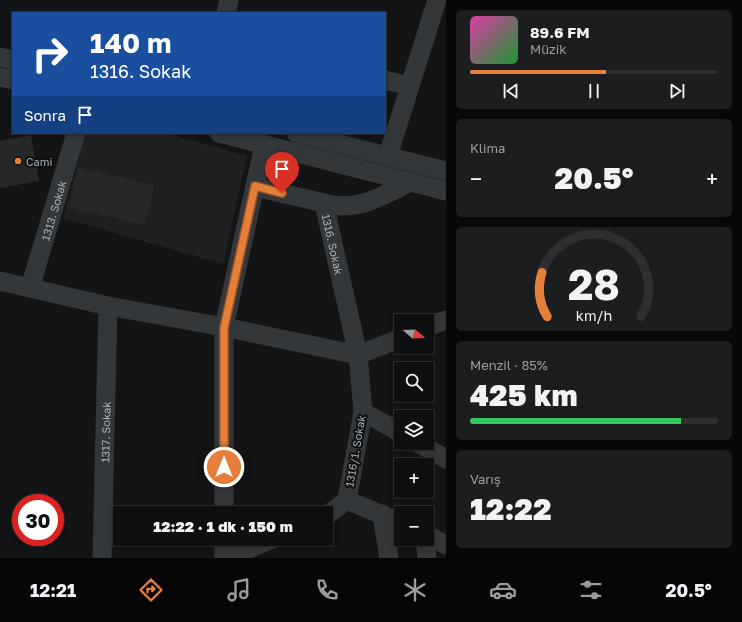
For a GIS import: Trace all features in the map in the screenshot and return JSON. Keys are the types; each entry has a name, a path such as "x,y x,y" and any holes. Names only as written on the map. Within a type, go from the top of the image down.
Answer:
{"street":[{"path":"226,12 229,0"},
{"path":"388,156 437,0"},
{"path":"0,57 12,60"},
{"path":"0,77 12,80"},
{"path":"386,80 410,86"},
{"name":"1313. Sokak","path":"30,288 76,134"},
{"path":"223,134 446,191"},
{"path":"300,134 446,171"},
{"path":"224,506 224,328 264,145"},
{"path":"324,203 331,205 343,205 371,202 410,182"},
{"name":"1316. Sokak","path":"255,186 324,203 358,355"},
{"path":"0,281 108,306 358,355 394,341"},
{"name":"1317. Sokak","path":"102,558 108,306"},
{"path":"434,324 446,320"},
{"name":"1316/1. Sokak","path":"347,500 363,412 358,355"},
{"path":"363,412 394,429"},
{"path":"430,450 446,459"},
{"path":"333,511 347,500 394,520"},
{"path":"382,514 389,558"},
{"path":"434,539 446,545"},
{"path":"224,546 224,558"},
{"path":"228,558 256,546"},
{"path":"426,546 427,558"}],"shaded area":[{"path":"86,134 170,134 247,156 223,264 63,218"}],"building":[{"name":"Cami","path":"31,135 39,181 0,188 0,141"},
{"path":"78,168 154,185 145,225 69,208"}],"place":[{"name":"Cami","path":"18,161"}],"route":[{"path":"224,467 224,328 255,186 282,193"}]}
